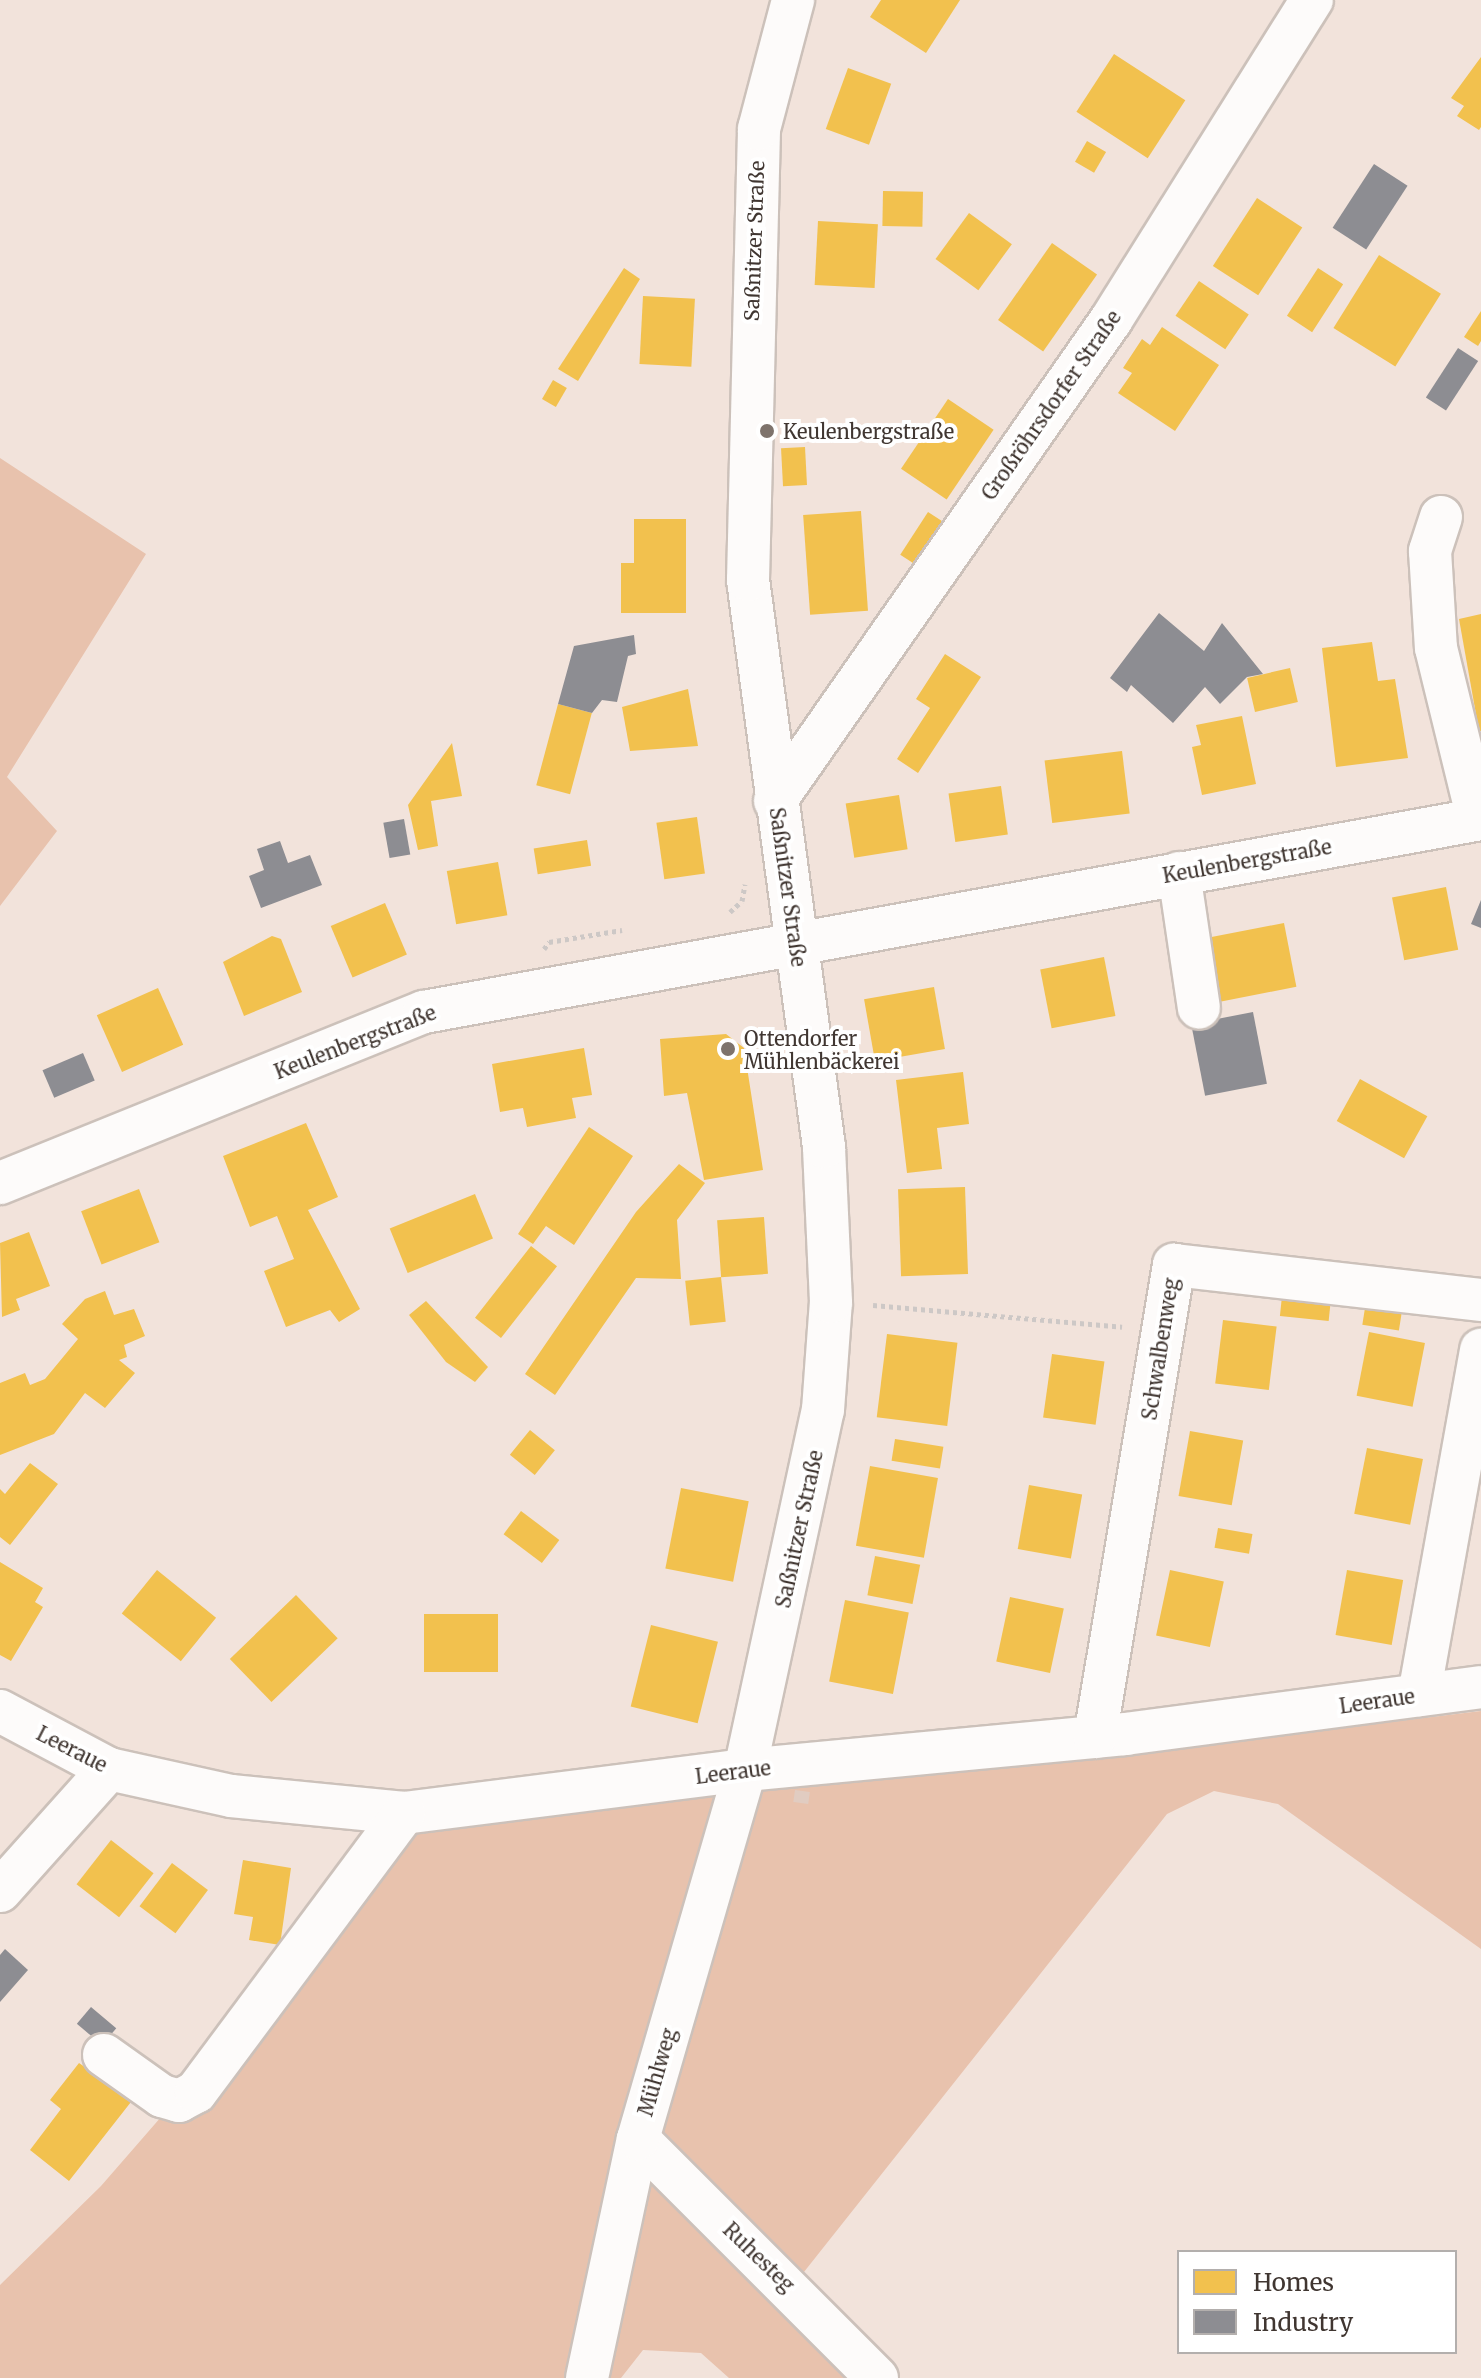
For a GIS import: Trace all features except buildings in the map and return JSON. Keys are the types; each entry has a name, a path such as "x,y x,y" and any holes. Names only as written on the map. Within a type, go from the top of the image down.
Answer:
{"street":[{"name":"Saßnitzer Straße","path":"745,1770 801,1538 823,1410 831,1302 824,1147 775,801 748,580 753,221 759,129 793,0"},
{"name":"Großröhrsdorfer Straße","path":"775,801 1111,320 1312,0"},
{"path":"1441,517 1430,551 1436,648 1480,819"},
{"name":"Keulenbergstraße","path":"0,1183 424,1012 795,941 1480,819"},
{"path":"1179,873 1199,1008"},
{"name":"Schwalbenweg","path":"1095,1737 1174,1265 1481,1300"},
{"path":"1419,1695 1481,1350"},
{"name":"Leeraue","path":"0,1711 109,1769 231,1796 404,1813 745,1770 1095,1737 1481,1687"},
{"path":"0,1891 109,1769"},
{"name":"Mühlweg","path":"587,2378 638,2139 745,1770"},
{"path":"104,2055 162,2096 179,2101 196,2092 404,1813"},
{"name":"Ruhesteg","path":"638,2139 877,2378"}],"path":[{"path":"718,914 742,901 746,878"},
{"path":"515,994 549,942 627,929"},
{"path":"831,1302 1163,1330"}],"shaded area":[{"path":"0,458 146,554 7,777 57,831 0,906"},
{"path":"1481,1711 1481,1949 1278,1804 1214,1791 1167,1814 800,2277 897,2378 729,2378 701,2353 643,2350 621,2378 0,2378 0,2285 101,2186 416,1824 1121,1755"}],"place":[{"name":"Keulenbergstraße","path":"767,431"},
{"name":"Ottendorfer Mühlenbäckerei","path":"728,1049"}]}
